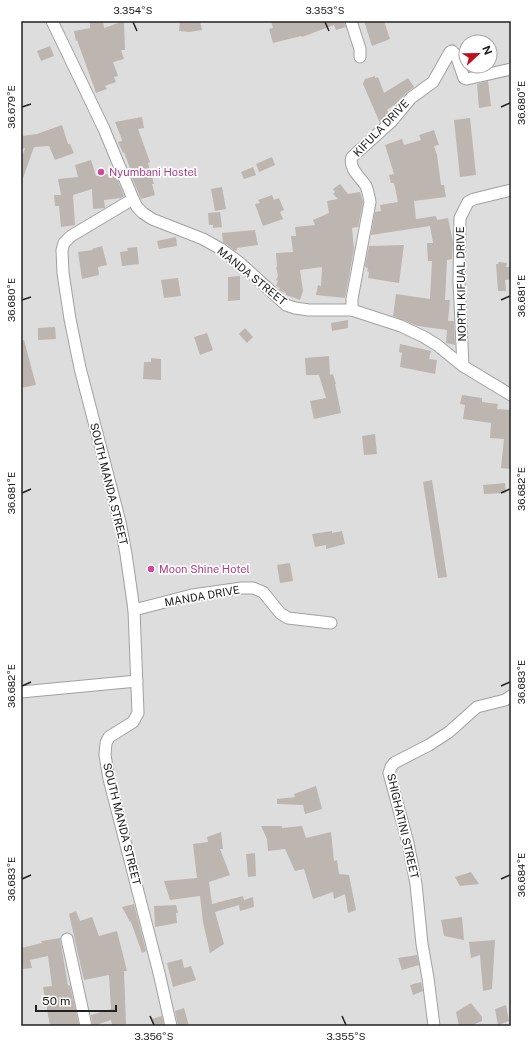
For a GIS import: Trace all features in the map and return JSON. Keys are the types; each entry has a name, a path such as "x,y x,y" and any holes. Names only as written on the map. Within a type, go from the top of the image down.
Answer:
{"street":[{"path":"351,21 360,49 360,57"},
{"name":"MANDA STREET","path":"55,22 104,128 133,199 143,213 152,219 203,239 221,249 240,263 286,305 309,310 352,310 401,326 437,344 463,366 511,395"},
{"name":"KIFULA DRIVE","path":"352,310 352,299 370,202 366,187 354,170 351,160 352,157 391,122 411,98 432,82 450,52 452,51 456,55 464,78 467,79 511,69"},
{"name":"NORTH KIFUAL DRIVE","path":"463,366 459,275 460,218 468,202 474,198 511,190"},
{"name":"SOUTH MANDA STREET","path":"133,199 71,236 64,243 62,250 63,273 70,319 89,405 120,522 134,610 138,708 133,722 109,737 106,743 105,755 109,779 171,1026"},
{"name":"MANDA DRIVE","path":"134,610 192,595 242,588 253,588 263,592 280,613 288,618 331,623"},
{"path":"21,692 137,681"},
{"name":"SHIGHATINI STREET","path":"434,1026 422,944 416,884 408,843 390,773 391,767 394,763 429,745 449,732 477,707 505,700 511,696"},
{"path":"67,939 86,1026"}],"shaded area":[{"path":"21,21 511,21 511,1026 21,1026"}],"building":[{"path":"90,21 103,21 104,28 124,21 125,50 121,50 124,59 113,62 118,76 114,77 116,82 105,86 107,89 96,93 77,40 76,41 74,31 90,28"},
{"path":"180,21 200,21 202,30 189,32 179,31"},
{"path":"271,21 344,21 346,27 336,30 334,25 302,37 273,43 269,29 273,28"},
{"path":"364,21 384,21 390,39 372,46"},
{"path":"50,46 54,56 41,61 37,51"},
{"path":"375,76 375,78 378,77 384,93 408,78 414,87 387,110 389,113 380,123 363,84 365,79"},
{"path":"488,81 491,106 479,108 477,84"},
{"path":"142,117 144,128 138,129 150,162 148,163 154,184 152,184 155,195 141,199 129,171 131,171 124,152 123,153 118,142 122,141 115,122"},
{"path":"470,118 476,175 460,177 454,120"},
{"path":"62,125 68,144 70,144 74,153 55,160 49,146 34,147 22,181 21,160 25,148 21,149 21,136 37,134"},
{"path":"434,130 439,145 434,146 437,155 441,185 444,185 446,197 414,201 416,219 436,216 437,220 448,218 453,242 452,259 447,260 445,300 450,300 448,321 454,321 455,345 446,343 447,330 418,326 393,316 396,294 430,299 432,261 428,261 427,243 433,243 430,226 371,235 375,212 381,211 380,205 398,202 394,183 391,183 389,175 394,174 385,145 402,139 404,145 421,140 419,135"},
{"path":"272,157 275,165 259,172 256,164"},
{"path":"91,160 96,176 115,173 124,196 121,198 104,200 105,208 93,209 92,189 73,195 75,225 61,227 59,206 55,206 54,195 61,195 58,179 78,177 75,165"},
{"path":"253,167 256,175 244,179 241,172"},
{"path":"340,184 348,194 360,192 363,202 358,227 352,228 354,249 345,298 316,295 318,285 321,286 322,267 300,270 303,291 300,300 286,295 286,293 281,291 279,289 280,288 276,286 278,276 276,267 276,253 293,252 291,236 296,236 295,227 315,225 313,220 329,213 327,201 338,199 333,194 335,192 333,189"},
{"path":"222,187 226,209 215,211 211,189"},
{"path":"272,195 274,200 279,198 284,210 280,212 283,219 263,226 255,204 260,203 258,200"},
{"path":"220,212 222,227 213,228 213,225 209,225 208,213"},
{"path":"255,230 258,245 237,248 235,251 223,242 222,233"},
{"path":"176,237 177,246 159,249 157,241"},
{"path":"404,245 399,283 368,278 368,268 365,267 369,246"},
{"path":"102,246 107,265 98,267 99,275 82,279 78,252 93,250 92,249"},
{"path":"137,247 139,264 122,266 120,252 128,251 127,248"},
{"path":"499,262 507,263 506,267 511,267 511,279 505,280 506,291 498,291 496,264"},
{"path":"240,276 240,300 228,301 228,277"},
{"path":"178,278 181,296 164,298 161,280"},
{"path":"348,320 348,328 332,331 331,323"},
{"path":"55,327 56,339 38,340 38,328"},
{"path":"245,328 253,337 247,343 239,334"},
{"path":"207,333 213,350 200,355 194,337"},
{"path":"24,340 36,385 21,388 21,341"},
{"path":"400,344 431,351 429,359 437,360 435,374 400,367 402,353 399,352"},
{"path":"329,356 330,375 333,374 336,384 341,413 314,419 310,401 326,398 319,375 306,375 305,358"},
{"path":"151,358 161,359 161,380 143,379 144,362 151,362"},
{"path":"462,395 482,398 482,402 498,404 497,409 511,410 511,469 501,468 504,439 490,438 491,423 463,419 465,405 460,404"},
{"path":"375,434 377,454 364,455 362,436"},
{"path":"432,480 447,577 438,578 423,482"},
{"path":"505,483 506,493 484,494 483,485"},
{"path":"332,531 332,533 342,531 345,544 326,549 326,545 315,547 312,534"},
{"path":"290,563 293,581 280,583 277,565"},
{"path":"316,786 322,809 305,814 303,805 277,804 277,799 295,797 294,794"},
{"path":"261,826 282,826 282,828 302,826 306,838 331,832 334,861 337,860 339,874 349,875 356,910 348,913 345,894 334,899 333,892 313,899 304,869 295,871 285,849 268,851 267,839"},
{"path":"221,832 223,849 220,849 230,875 209,882 212,904 243,896 244,900 253,897 254,907 240,911 239,905 215,912 224,944 210,953 203,922 200,896 170,900 164,881 197,878 193,844 208,842 207,837"},
{"path":"255,853 256,876 248,877 246,854"},
{"path":"471,872 479,884 460,886 455,877"},
{"path":"134,904 146,951 142,953 131,922 122,907"},
{"path":"176,905 178,913 176,913 177,923 155,927 154,906"},
{"path":"76,911 80,921 92,917 99,936 117,931 127,971 124,971 126,1024 112,1025 111,1020 93,1026 91,1015 111,1009 109,975 84,980 69,914"},
{"path":"462,917 464,940 444,936 441,920"},
{"path":"60,938 68,986 70,985 79,1026 50,1026 43,987 52,986 48,956 30,960 32,968 23,969 21,960 21,948 42,943 41,941"},
{"path":"495,940 492,989 483,991 480,955 471,958 469,942"},
{"path":"417,955 419,965 402,970 398,958"},
{"path":"182,959 184,968 191,966 196,980 173,987 167,963"},
{"path":"421,982 423,991 413,995 410,985"},
{"path":"471,1003 482,1017 482,1021 470,1026 459,1026 456,1012"},
{"path":"506,1005 509,1021 498,1025 495,1009"},
{"path":"184,1008 189,1026 178,1026 175,1011"},
{"path":"162,1016 164,1026 154,1026 151,1019"}],"place":[{"name":"Nyumbani Hostel","path":"101,172"},
{"name":"Moon Shine Hotel","path":"151,569"}]}
